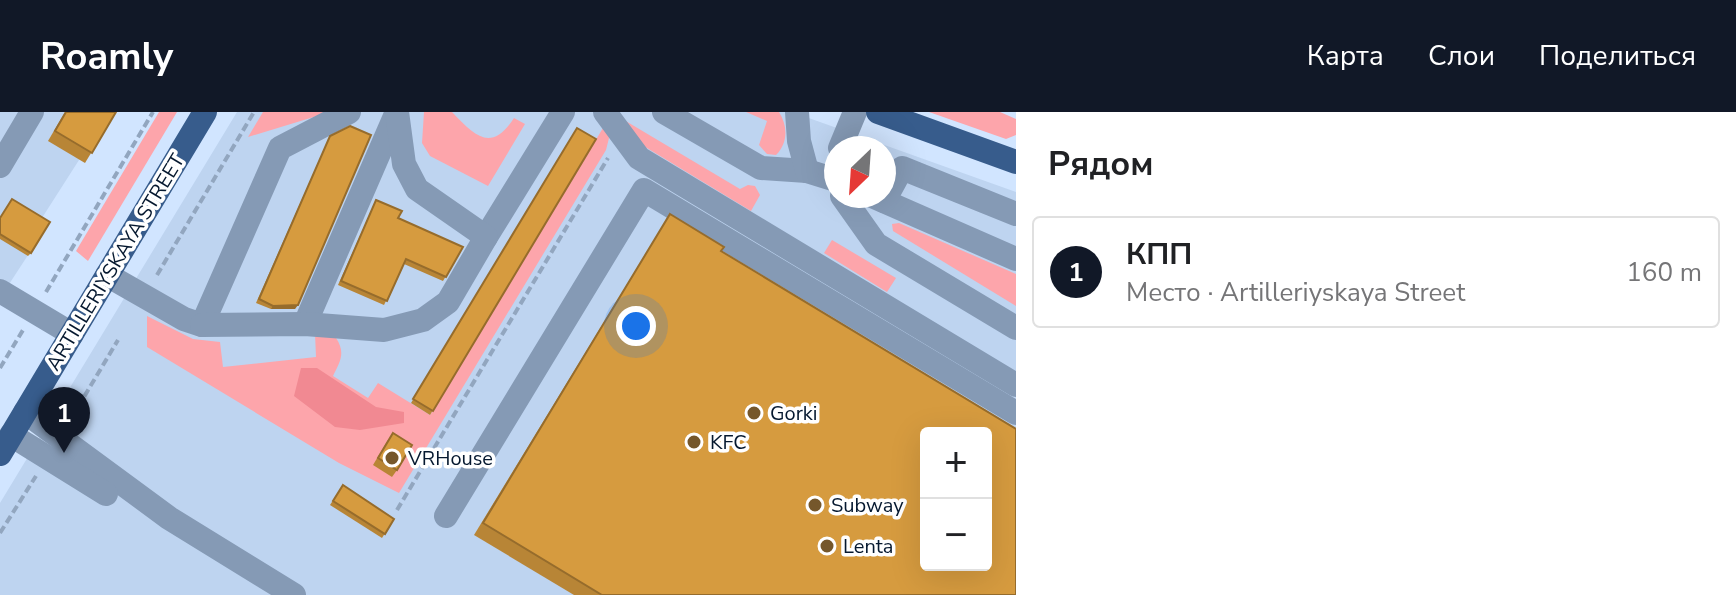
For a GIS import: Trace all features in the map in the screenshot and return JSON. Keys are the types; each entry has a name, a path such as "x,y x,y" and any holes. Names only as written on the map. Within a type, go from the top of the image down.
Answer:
{"main road":[{"name":"ARTILLERIYSKAYA STREET","path":"6,444 205,112"},
{"path":"878,112 1016,162"}],"lane":[{"path":"0,166 32,112"},
{"path":"202,325 280,148 349,112"},
{"path":"305,324 397,112 404,164 417,189 486,237"},
{"path":"107,275 184,319 202,325 305,324 384,330 423,320 448,302 563,112"},
{"path":"605,112 639,158 1016,385"},
{"path":"664,112 761,168 824,177"},
{"path":"797,112 799,141 824,170"},
{"path":"845,136 855,112"},
{"path":"896,176 902,168 1016,214"},
{"path":"446,516 644,190 1016,413"},
{"path":"896,207 1016,259"},
{"path":"851,208 876,244 1016,328"},
{"path":"0,291 72,334"},
{"path":"25,412 169,518 294,595"},
{"path":"6,444 106,494"}],"path":[{"path":"0,368 153,112"},
{"path":"144,296 254,112"},
{"path":"397,510 622,135"}],"shaded area":[{"path":"0,112 115,112 79,160 40,221 47,226 0,298"},
{"path":"159,112 177,112 88,261 76,251"},
{"path":"237,112 792,112 859,136 824,136 824,208 896,208 896,149 1016,192 1016,595 0,595 0,503"},
{"path":"263,112 330,112 248,137"},
{"path":"424,112 452,112 476,134 490,138 506,129 514,118 525,124 488,186 430,156 422,143"},
{"path":"746,112 779,112 785,134 783,145 776,155 767,154 759,145 767,121"},
{"path":"929,112 1000,112 1016,119 1016,135 1006,139"},
{"path":"624,120 740,189 755,186 760,195 751,211 642,145"},
{"path":"606,123 609,138 606,150 399,493 339,463 147,347 147,316 193,339 220,342 223,367 316,357 315,333 336,338 341,353 333,376 368,398 378,383 430,415"},
{"path":"899,223 1016,274 1016,306 893,231 892,224"},
{"path":"832,240 896,278 887,292 824,253"},
{"path":"301,368 317,368 376,407 404,412 404,423 360,430 335,427 294,396"}],"building":[{"path":"66,112 116,112 92,153 55,131"},
{"path":"350,126 371,135 298,305 273,306 259,299 330,136"},
{"path":"577,128 596,139 433,411 413,399"},
{"path":"12,199 50,222 31,253 0,234 0,218"},
{"path":"376,200 402,211 398,218 463,247 446,277 406,259 387,301 341,281"},
{"name":"Gorki","path":"670,214 724,247 721,251 1016,429 1016,595 602,595 483,523"},
{"path":"393,433 412,445 397,470 378,458"},
{"path":"343,485 394,519 385,534 333,501"}],"place":[{"name":"Gorki","path":"754,413"},
{"name":"KFC","path":"694,442"},
{"name":"КПП","path":"64,453"},
{"name":"VRHouse","path":"392,458"},
{"name":"Subway","path":"815,505"},
{"name":"Lenta","path":"827,546"}]}
